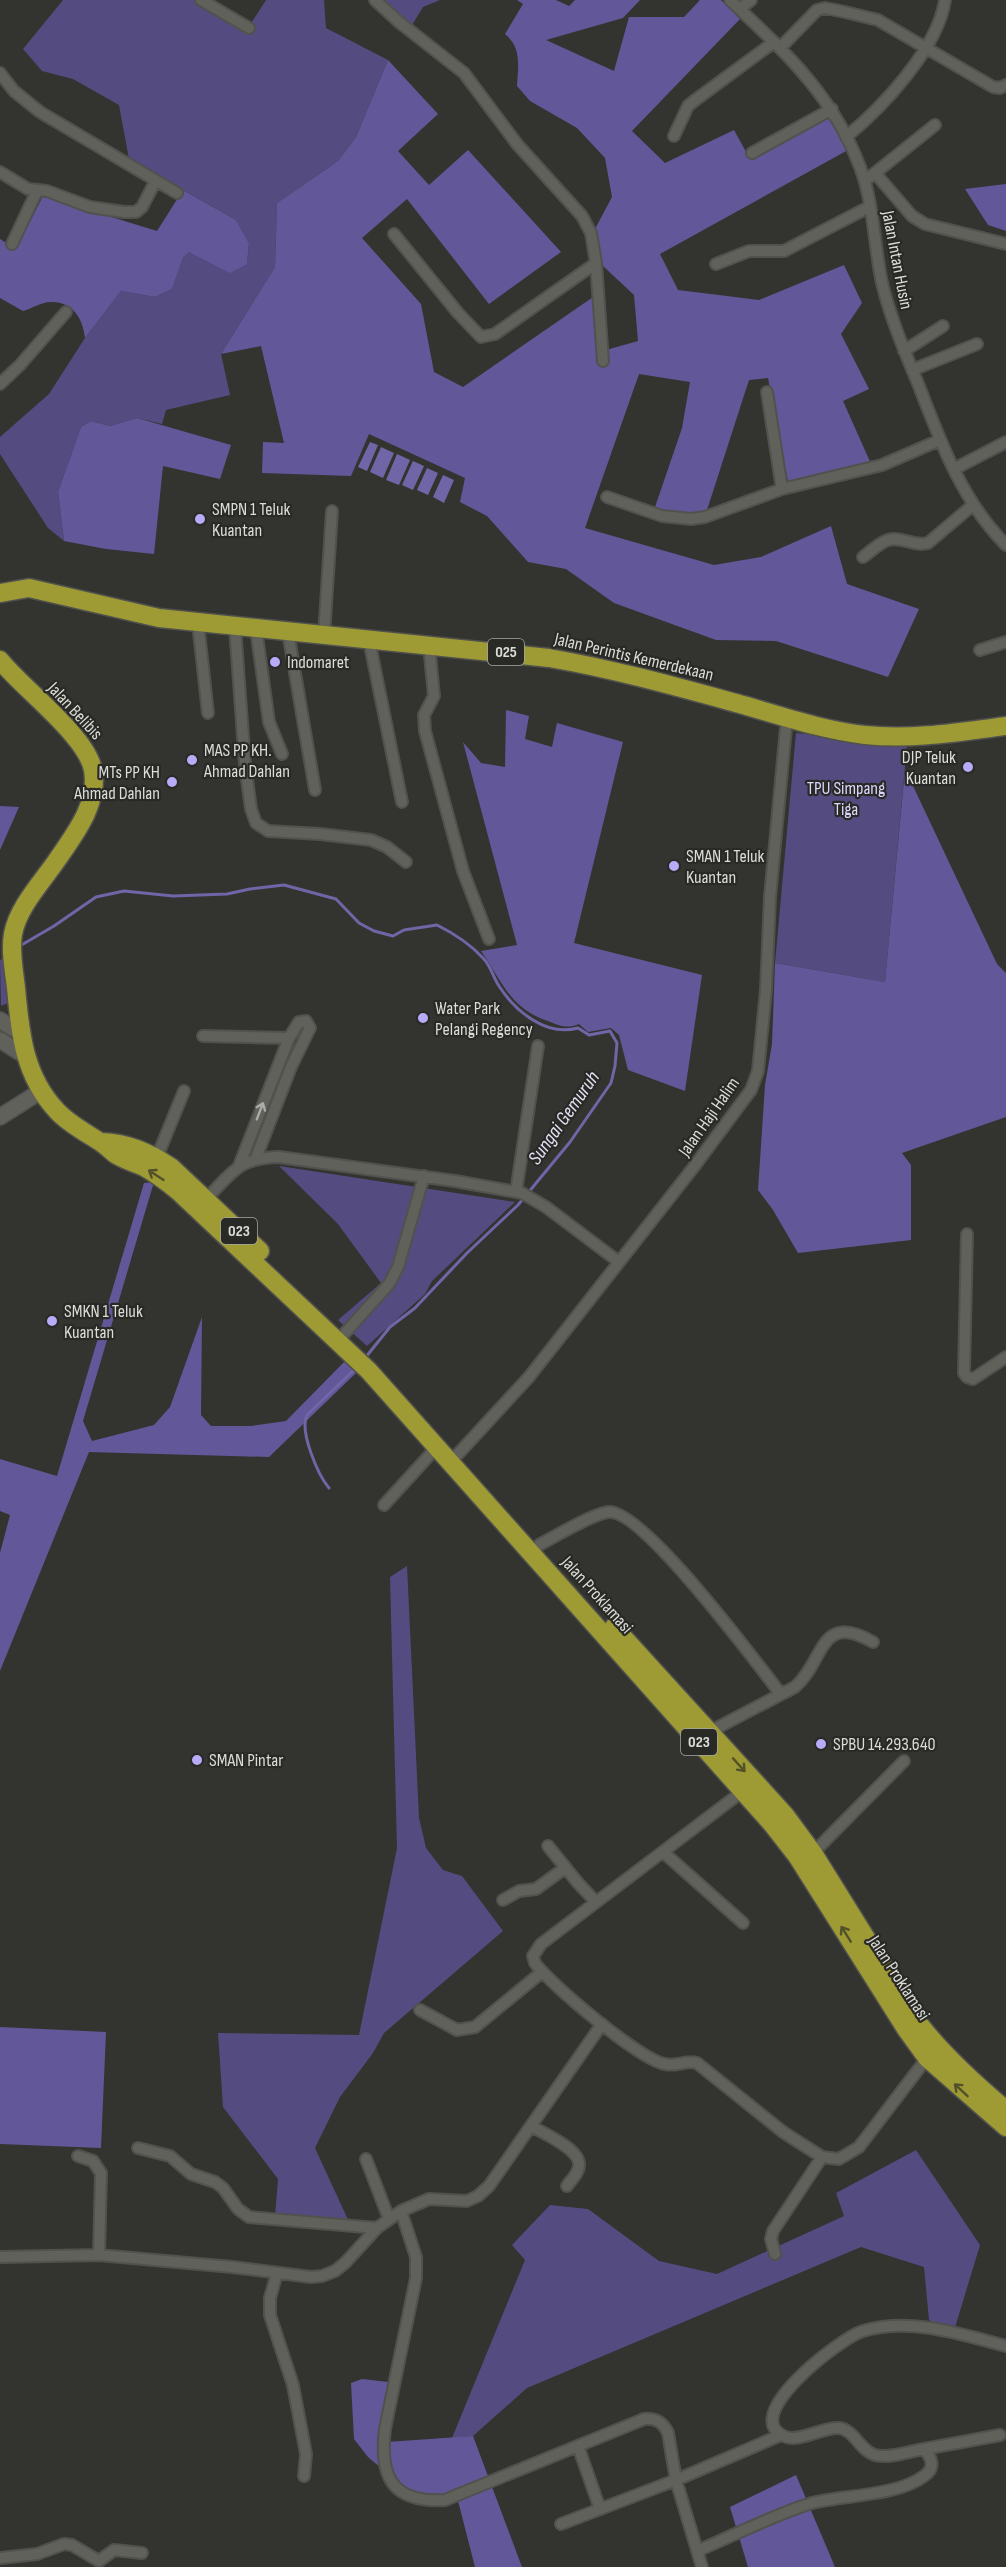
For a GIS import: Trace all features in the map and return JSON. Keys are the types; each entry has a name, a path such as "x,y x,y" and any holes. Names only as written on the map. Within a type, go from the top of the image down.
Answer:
{"highway":[{"name":"Jalan Perintis Kemerdekaan","path":"0,593 29,588 129,613 198,623 429,645 538,657 600,667 822,728 867,735 912,736 1006,726"},
{"name":"Jalan Belibis","path":"0,660 11,674 75,737 90,758 94,788 88,810 72,838 27,903 18,921 12,949 19,1032"},
{"name":"Jalan Proklamasi","path":"19,1032 24,1055 41,1091 57,1111 74,1126 116,1154 206,1199 341,1337"},
{"name":"Jalan Proklamasi","path":"101,1142 123,1143 157,1157 182,1185 373,1367 404,1402 458,1454 675,1703 797,1856 890,1990 938,2048 1006,2110"},
{"name":"Jalan Proklamasi","path":"404,1402 436,1448 675,1703 710,1732 785,1815 813,1853 927,2058 1006,2127"}],"main road":[{"path":"0,1020 19,1032"},
{"path":"0,1040 24,1055"},
{"path":"3,1112 41,1091"}],"street":[{"path":"201,0 249,28"},
{"path":"375,0 464,73 502,121 516,144 582,216 591,233 596,262 603,361"},
{"name":"Jalan Intan Husin","path":"730,0 801,69 832,109 864,182 882,281 892,320 904,351 954,469 973,505 987,525 1006,545"},
{"path":"740,9 751,0"},
{"path":"846,137 868,120 912,69 942,15 945,0"},
{"path":"674,136 694,100 777,45 813,13 825,8 878,20 993,87 1000,88 1006,85"},
{"path":"0,73 29,105 177,193"},
{"path":"752,153 832,109"},
{"path":"864,182 935,125"},
{"path":"0,172 28,189 47,190 90,207 132,213 142,207 155,182"},
{"path":"875,173 912,216 925,224 1006,244"},
{"path":"12,244 37,191"},
{"path":"716,264 749,251 784,251 869,207"},
{"path":"394,234 469,327 481,338 495,334 596,262"},
{"path":"0,384 20,365 66,312"},
{"path":"904,351 943,326"},
{"path":"912,370 977,344"},
{"path":"767,392 782,489"},
{"path":"607,497 662,516 691,519 705,517 782,489 882,465 940,440"},
{"path":"954,469 1006,442"},
{"path":"863,557 887,541 896,539 920,545 928,543 973,505"},
{"path":"324,636 332,511"},
{"path":"198,623 208,713"},
{"path":"235,627 245,764 251,809 256,823 268,831 371,840 406,862"},
{"path":"256,629 269,722 282,754"},
{"path":"288,632 315,790"},
{"path":"369,640 402,802"},
{"path":"980,650 1006,642"},
{"path":"429,645 434,696 424,716 424,731 463,871 489,939"},
{"name":"Jalan Haji Halim","path":"458,1454 528,1377 751,1090 758,1071 766,990 770,897 787,717"},
{"path":"239,1166 289,1038 299,1022 308,1023 310,1028 291,1067 256,1158"},
{"path":"203,1036 289,1038"},
{"path":"524,1195 538,1046"},
{"path":"157,1157 184,1091"},
{"path":"206,1199 239,1166 256,1158 279,1157 424,1176 524,1195 619,1262"},
{"path":"341,1337 389,1284 398,1267 424,1176"},
{"path":"967,1234 964,1372 967,1377 973,1379 1006,1357"},
{"path":"384,1505 436,1448"},
{"path":"539,1545 609,1512 622,1514 636,1524 701,1593 780,1693"},
{"path":"710,1732 800,1683 822,1646 843,1630 851,1631 873,1642"},
{"path":"813,1853 904,1761"},
{"path":"743,1791 536,1950 533,1956 535,1963 602,2024 657,2062 666,2065 697,2063 783,2132 822,2157 839,2159 859,2147 927,2058"},
{"path":"548,1846 596,1902"},
{"path":"663,1852 743,1923"},
{"path":"503,1900 519,1891 536,1889 565,1868"},
{"path":"420,2010 457,2030 475,2027 543,1972"},
{"path":"0,2257 99,2255 311,2277 334,2271 377,2228 401,2211 429,2199 467,2200 478,2196 489,2186 602,2024"},
{"path":"531,2126 560,2142 576,2156 579,2162 577,2172 567,2186"},
{"path":"138,2148 170,2156 191,2174 219,2184 238,2209 249,2217 377,2228"},
{"path":"78,2156 93,2161 101,2173 99,2255"},
{"path":"775,2254 771,2239 773,2231 822,2157"},
{"path":"366,2159 389,2219"},
{"path":"401,2211 416,2257 416,2278 382,2454 391,2481 410,2497 425,2501 445,2500 644,2419 656,2420 665,2427 668,2433 676,2480 702,2567"},
{"path":"277,2273 270,2298 270,2315 293,2385 306,2454 304,2476"},
{"path":"1000,2435 880,2456 873,2455 849,2432 841,2428 794,2438 781,2434 772,2422 772,2413 779,2399 828,2353 847,2338 862,2331 894,2326 929,2327 1006,2346"},
{"path":"561,2524 676,2480 781,2434"},
{"path":"578,2446 600,2509"},
{"path":"697,2551 813,2503 885,2491 918,2480 925,2476 932,2464 931,2457 924,2449"},
{"path":"0,2558 38,2554 64,2544 75,2545 99,2561 114,2550 142,2553"}],"green space":[{"path":"63,0 202,0 248,28 266,0 324,0 326,28 388,60 356,137 338,161 277,203 275,267 221,354 230,395 166,410 162,424 137,418 110,426 91,421 81,427 58,492 64,541 48,528 0,454 0,437 49,394 85,338 121,291 155,297 172,289 183,258 189,252 247,264 249,243 236,220 129,159 119,105 73,79 42,71 23,49"},
{"path":"384,0 440,0 423,7 412,25"},
{"name":"TPU Simpang Tiga","path":"796,733 907,745 885,982 775,963"},
{"path":"6,957 10,1002 1,1006 0,960"},
{"path":"279,1166 515,1202 432,1281 425,1294 367,1346 338,1320 381,1283 338,1224"},
{"path":"407,1566 419,1818 426,1848 443,1870 462,1876 503,1931 384,2033 373,2053 340,2097 315,2148 350,2224 275,2216 278,2179 223,2107 218,2033 359,2035 397,1848 390,1577"},
{"path":"916,2150 980,2245 953,2334 929,2320 924,2267 861,2247 527,2388 473,2436 452,2438 525,2260 512,2245 550,2205 588,2209 659,2261 717,2274 844,2216 836,2193"}],"shaded area":[{"path":"517,0 556,0 569,6 575,0 640,0 623,18 546,40 614,71 629,17 684,17 700,0 721,0 740,19 632,131 665,163 734,130 750,159 831,114 848,150 660,254 678,290 759,300 844,265 862,303 841,334 869,389 843,401 872,466 788,482 768,378 749,380 707,510 688,516 654,510 682,428 690,382 639,374 585,528 714,565 761,557 831,526 847,584 919,609 888,677 776,641 716,640 614,603 566,569 528,562 487,516 460,502 465,478 369,434 351,476 262,473 263,442 284,443 261,346 221,354 275,267 277,203 338,161 356,137 388,60 438,114 398,151 429,185 468,150 561,252 489,304 407,199 362,238 421,304 434,372 463,387 596,295 599,352 638,341 634,295 603,266 595,229 612,197 605,158 577,128 530,101 517,86 517,51 505,34 523,4"},
{"path":"1006,184 1006,231 988,225 965,189"},
{"path":"183,190 236,220 249,243 247,264 230,273 189,252 183,258 172,289 155,297 121,291 85,338 79,318 71,308 65,305 58,302 47,302 23,311 0,298 0,239 16,249 43,196 157,231"},
{"path":"137,418 231,445 220,479 163,466 154,554 106,549 64,541 58,492 81,427 91,421 110,426"},
{"path":"370,442 378,445 367,471 358,467"},
{"path":"381,447 394,453 383,478 370,472"},
{"path":"397,454 410,460 399,485 386,480"},
{"path":"413,461 424,466 413,490 402,485"},
{"path":"427,468 438,473 428,495 417,490"},
{"path":"443,475 454,480 444,503 433,497"},
{"path":"506,710 529,716 525,739 552,747 557,723 623,742 574,943 702,975 685,1091 628,1070 619,1035 611,1028 588,1032 579,1024 567,1027 535,1016 524,1009 508,993 481,951 517,945 463,742 481,763 505,767"},
{"path":"905,769 997,964 1006,973 1006,1117 902,1153 911,1165 911,1240 798,1253 773,1210 758,1190 765,1085 772,1044 775,963 885,982"},
{"path":"0,806 19,807 0,850"},
{"path":"154,1182 83,1421 92,1441 154,1425 170,1407 202,1317 201,1415 211,1426 251,1426 286,1421 347,1359 356,1373 269,1457 89,1452 0,1671 0,1553 10,1515 0,1511 0,1459 57,1476 144,1183"},
{"path":"0,2027 106,2032 101,2148 0,2144"},
{"path":"362,2379 397,2383 387,2442 473,2436 522,2567 475,2567 456,2493 425,2498 408,2491 368,2457 354,2439 351,2383"},
{"path":"796,2475 835,2567 748,2567 730,2507"}],"waterway":[{"name":"Sungai Gemuruh","path":"18,947 96,897 124,891 173,896 227,894 284,885 336,899 359,923 374,931 393,936 404,930 437,925 478,953 486,961 506,995 533,1020 554,1029 578,1028 589,1035 610,1031 617,1043 611,1083 570,1142 518,1205 467,1253 415,1308 390,1327 365,1358"},
{"name":"Sungai Gemuruh","path":"329,1488 311,1453 305,1422 307,1415 357,1367"}],"place":[{"name":"SMPN 1 Teluk Kuantan","path":"200,519"},
{"name":"Indomaret","path":"275,662"},
{"name":"MAS PP KH. Ahmad Dahlan","path":"192,760"},
{"name":"DJP Teluk Kuantan","path":"968,767"},
{"name":"MTs PP KH Ahmad Dahlan","path":"172,782"},
{"name":"SMAN 1 Teluk Kuantan","path":"674,866"},
{"name":"Water Park Pelangi Regency","path":"423,1018"},
{"name":"SMKN 1 Teluk Kuantan","path":"52,1321"},
{"name":"SPBU 14.293.640","path":"821,1744"},
{"name":"SMAN Pintar","path":"197,1760"}]}
